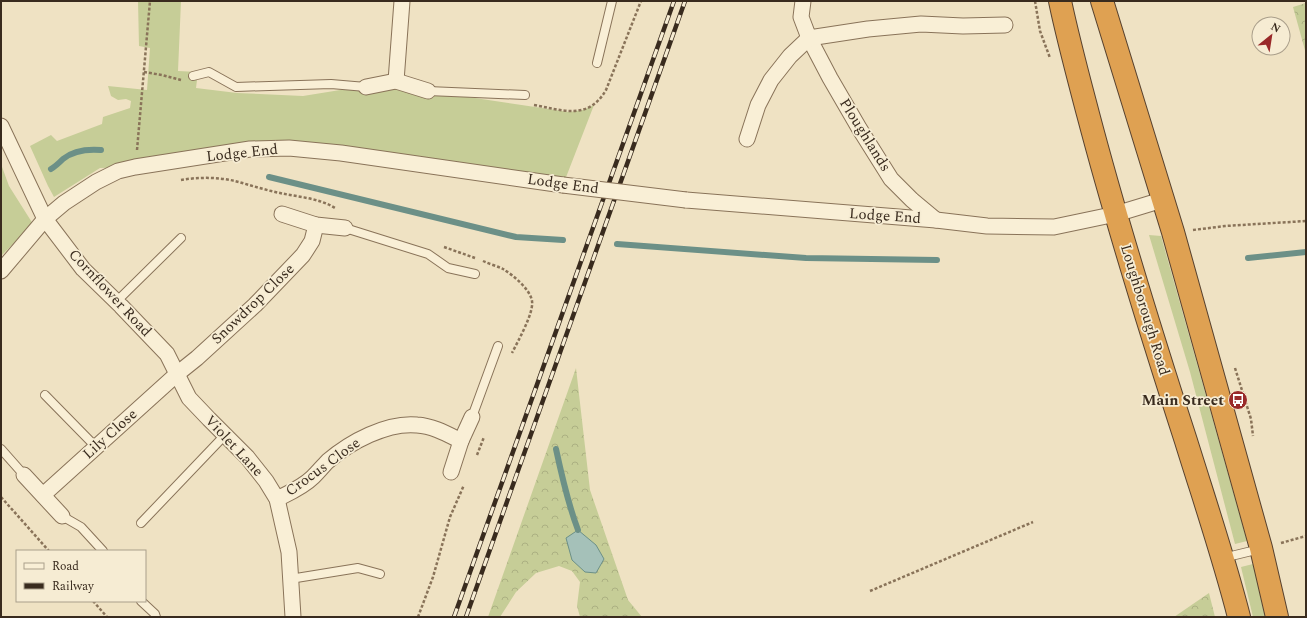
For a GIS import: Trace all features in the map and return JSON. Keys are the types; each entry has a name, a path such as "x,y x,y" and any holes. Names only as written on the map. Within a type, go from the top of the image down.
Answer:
{"highway":[{"name":"Loughborough Road","path":"1060,1 1073,57 1116,214 1239,617"},
{"path":"1102,1 1172,232 1261,548 1277,617"}],"street":[{"path":"396,81 402,1"},
{"name":"Ploughlands","path":"803,1 800,17 809,38 855,121 891,179 912,200 936,220"},
{"path":"747,139 758,105 771,80 790,56 809,38 868,29 921,24 963,26 1005,25"},
{"path":"366,87 396,81 428,91"},
{"name":"Cornflower Road","path":"1,126 45,219 83,269 117,301 167,354 177,374"},
{"name":"Lodge End","path":"1,271 45,219 64,203 96,182 118,170 135,166 250,149 289,148 341,153 563,185 686,200 936,220 987,226 1054,227 1116,214 1162,200"},
{"path":"282,214 316,225 345,228"},
{"name":"Snowdrop Close","path":"177,374 198,358 255,305 303,255 312,241 316,225"},
{"name":"Violet Lane","path":"177,374 189,398 248,458 266,481 277,499 288,552 293,617"},
{"name":"Lily Close","path":"43,495 177,374"},
{"path":"451,472 460,441 472,417"},
{"name":"Crocus Close","path":"277,499 296,490 312,478 328,461 346,447 367,435 392,426 417,425 439,430 460,441"},
{"path":"24,475 62,516"}],"lane":[{"path":"597,63 612,1"},
{"path":"193,76 208,72 236,87 330,84 366,87"},
{"path":"428,91 525,95"},
{"path":"345,228 428,254 448,268 475,274"},
{"path":"117,301 181,238"},
{"path":"472,417 498,346"},
{"path":"45,395 96,447"},
{"path":"141,523 225,435"},
{"path":"1,449 24,475"},
{"path":"62,516 81,527 102,550"},
{"path":"1222,558 1261,548"},
{"path":"290,579 358,568 380,574"},
{"path":"142,602 155,614 156,617"}],"path":[{"path":"135,166 150,1"},
{"path":"180,180 208,178 234,180 279,193 329,204 340,211"},
{"path":"1172,232 1225,226 1306,221"},
{"path":"443,246 502,269 525,288 532,301 530,315 511,355"},
{"path":"476,456 484,435"},
{"path":"418,617 433,577 450,517 465,483"},
{"path":"1,497 48,550"},
{"path":"870,591 1033,522"},
{"path":"1261,548 1306,536"},
{"path":"94,602 107,617"}],"green space":[{"path":"138,1 181,1 178,71 198,72 196,88 237,93 303,96 396,81 428,91 569,112 583,110 594,105 563,185 289,148 135,167 100,168 54,197 30,146 51,135 57,141 102,124 103,117 130,108 131,101 126,99 118,100 111,96 108,86 147,90 150,48 139,46"},
{"path":"1306,3 1306,54 1293,7"},
{"path":"1,164 9,186 33,224 1,256"},
{"path":"1149,235 1161,236 1247,541 1235,544 1190,372"},
{"path":"576,368 590,490 628,600 642,617 580,617 577,606 580,582 572,571 559,566 536,573 516,592 500,617 488,617"},
{"path":"1253,564 1265,617 1253,617 1241,567"},
{"path":"1209,593 1215,617 1174,617"}],"water":[{"path":"578,530 596,545 604,559 596,573 585,572 572,560 566,538"}],"waterway":[{"path":"51,169 67,156 76,152 101,150"},
{"path":"269,177 516,237 563,240"},
{"path":"617,244 806,258 937,260"},
{"path":"1248,258 1306,252"},
{"path":"556,449 568,500 578,530"}],"railway":[{"path":"454,617 674,1"},
{"path":"466,617 685,1"}],"place":[{"name":"Main Street","path":"1238,400"}]}
